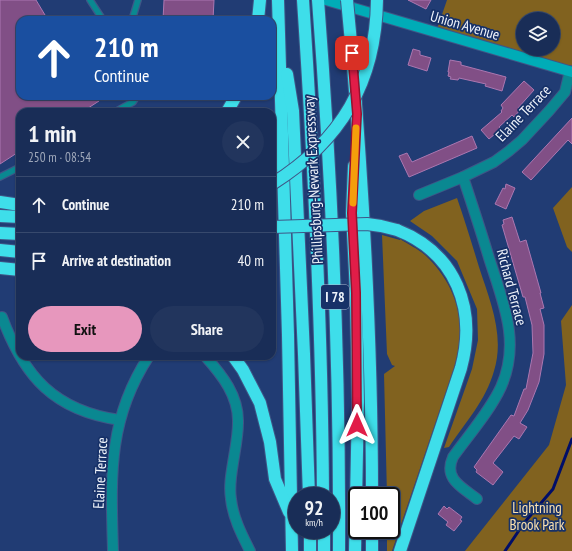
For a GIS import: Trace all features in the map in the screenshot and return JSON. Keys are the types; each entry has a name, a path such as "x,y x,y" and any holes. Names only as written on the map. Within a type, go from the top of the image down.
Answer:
{"highway":[{"path":"258,16 260,0"},
{"name":"Phillipsburg-Newark Expressway","path":"278,0 290,487"},
{"name":"Phillipsburg-Newark Expressway","path":"303,0 317,252 322,390 323,487"},
{"name":"Phillipsburg-Newark Expressway","path":"318,0 328,156 335,304 339,551"},
{"name":"I 78","path":"347,0 364,214 368,293 372,487"},
{"path":"276,181 299,166 318,149 336,128 351,104 361,85 371,54 376,22 377,0"},
{"path":"279,31 293,111 309,487"},
{"path":"355,551 358,387 356,293 352,213 357,114"},
{"path":"0,202 16,204"},
{"path":"0,216 16,217"},
{"path":"276,227 367,224 397,230 421,242 434,253 446,266 462,297 467,327 466,349 462,368 400,551"},
{"path":"0,233 16,234"},
{"path":"0,250 16,252"},
{"path":"0,268 16,270"},
{"path":"236,360 243,370 260,403 270,442 275,479 288,512"},
{"name":"Phillipsburg-Newark Expressway","path":"292,539 292,551"},
{"path":"310,539 310,551"},
{"path":"324,539 324,551"},
{"path":"372,539 372,551"}],"street":[{"name":"Union Avenue","path":"326,0 571,72"},
{"name":"Elaine Terrace","path":"419,195 463,178 494,162 522,140 565,92 571,72"},
{"name":"Richard Terrace","path":"463,178 505,307 510,335 509,361 500,388 492,403 453,457 450,467 453,479 477,499"},
{"path":"2,317 16,350"},
{"path":"22,360 27,369 46,389 57,397 81,410 120,420"},
{"name":"Elaine Terrace","path":"113,551 112,465 117,434 120,420 132,387 147,360"},
{"path":"209,360 221,374 232,392 237,408 238,423 230,482 230,498 235,518 250,551"}],"lane":[{"path":"90,0 100,16"},
{"path":"133,16 138,0"},
{"path":"122,108 134,100"},
{"path":"0,177 16,169"}],"green space":[{"path":"447,0 572,0 572,72 518,56 560,56 560,12 516,12 516,56 436,32"},
{"path":"572,187 572,252 567,247 553,208"},
{"path":"457,198 495,319 498,345 494,371 486,392 449,447 444,448 472,369 478,340 477,309 457,261 432,236 410,221 424,211"},
{"path":"382,235 400,239 425,255 433,263 452,291 456,302 460,324 459,343 454,368 400,527 400,487 387,487 384,374 395,366 392,365 387,354"},
{"name":"Lightning Brook Park","path":"572,305 572,551 465,551 549,445 566,385 561,321"},
{"path":"387,539 396,539 392,551 387,551"}],"building":[{"path":"0,0 36,0 46,16 16,16 16,100 99,101 88,108 16,108 16,154 0,164"},
{"path":"164,0 214,0 213,16 163,16"},
{"path":"408,0 431,0 426,9"},
{"path":"413,49 420,51 420,55 431,58 427,71 408,65"},
{"path":"450,60 461,62 461,65 506,77 502,91 485,86 486,84 459,78 458,80 450,79 451,77 448,76 448,72"},
{"path":"524,81 534,90 518,108 520,110 514,117 512,115 499,127 501,129 489,139 481,130 502,112 501,111 503,108 501,105"},
{"path":"572,118 572,144 568,140 531,180 522,172"},
{"path":"472,136 477,148 409,177 399,156 407,153 412,162"},
{"path":"506,184 515,188 506,209 495,204 503,188 505,189"},
{"path":"512,217 520,242 526,240 541,293 544,308 540,309 544,325 544,354 539,382 528,410 520,423 527,427 519,439 514,436 493,463 503,472 493,485 476,472 477,470 474,467 511,415 514,416 524,389 526,389 533,353 532,325 525,297 523,297 502,225 504,224 503,220"},
{"path":"444,506 447,509 449,507 462,517 460,520 462,521 454,531 446,525 448,522 438,514"}],"waterway":[{"path":"505,551 524,523 553,489 572,439"}],"slow traffic":[{"path":"353,203 356,128"}],"route":[{"path":"352,53 357,114 352,213 356,293 357,425"}]}
